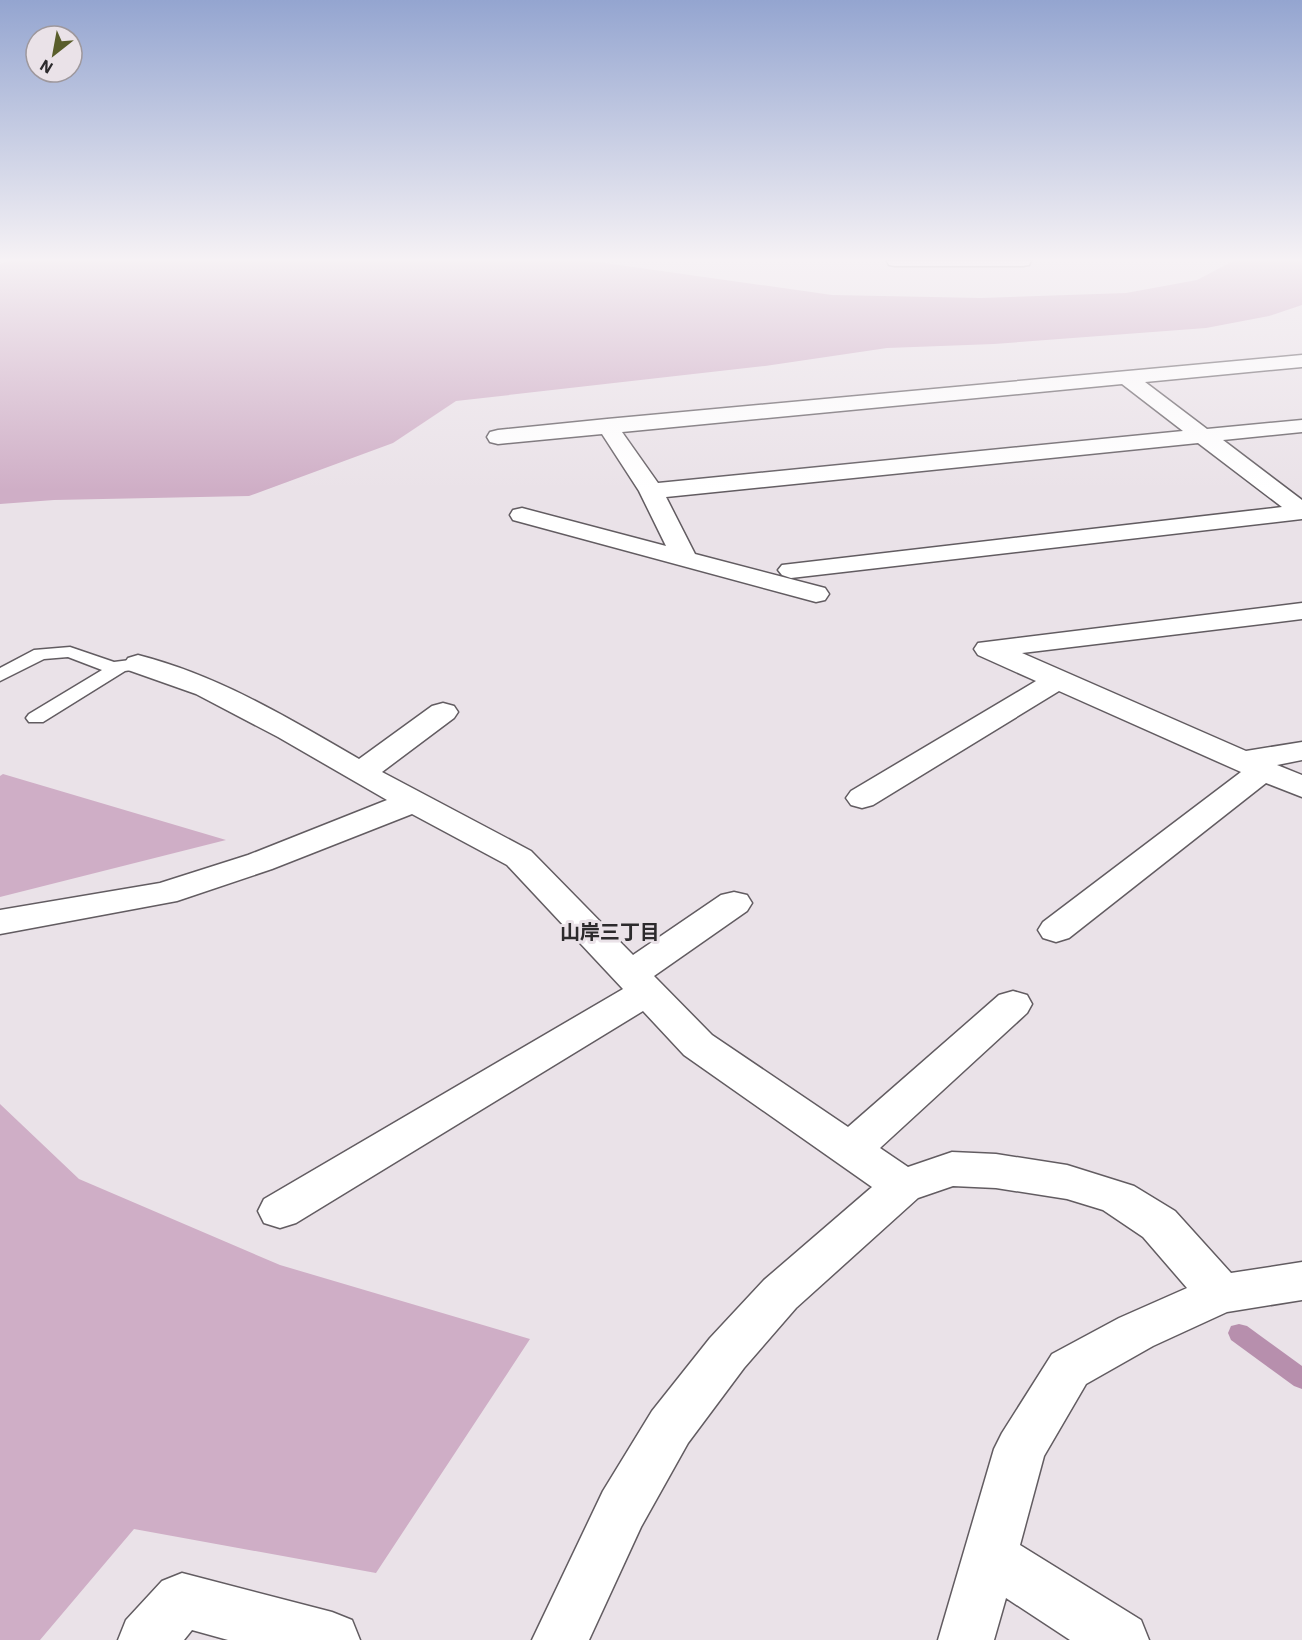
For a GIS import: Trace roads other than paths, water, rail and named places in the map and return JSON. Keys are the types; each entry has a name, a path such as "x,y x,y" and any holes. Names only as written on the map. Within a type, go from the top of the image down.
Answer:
{"street":[{"path":"498,437 1302,361"},
{"path":"1125,378 1302,511"},
{"path":"607,425 651,491 685,559"},
{"path":"651,491 1302,426"},
{"path":"791,570 1302,511"},
{"path":"522,515 816,594"},
{"path":"1302,611 988,649 1302,787"},
{"path":"129,665 206,688 289,731 412,802 519,858 698,1045 903,1186"},
{"path":"862,798 1059,679"},
{"path":"360,773 443,712"},
{"path":"1056,930 1253,765 1302,752"},
{"path":"0,922 165,893 260,862 412,802"},
{"path":"280,1211 640,983 734,903"},
{"path":"851,1149 1013,1004"},
{"path":"560,1640 622,1509 670,1427 727,1353 780,1294 903,1186 952,1169 985,1170 1067,1182 1118,1198 1159,1224 1221,1294"},
{"path":"966,1640 1020,1449 1069,1369 1136,1332 1221,1294 1302,1281"},
{"path":"989,1556 1121,1640"},
{"path":"146,1640 182,1600 332,1640"}],"lane":[{"path":"0,675 40,654 70,652 112,668 129,665"},
{"path":"36,718 129,665"}],"waterway":[{"path":"1239,1333 1302,1379"}],"district":[{"name":"山岸三丁目","path":"610,932"}]}
